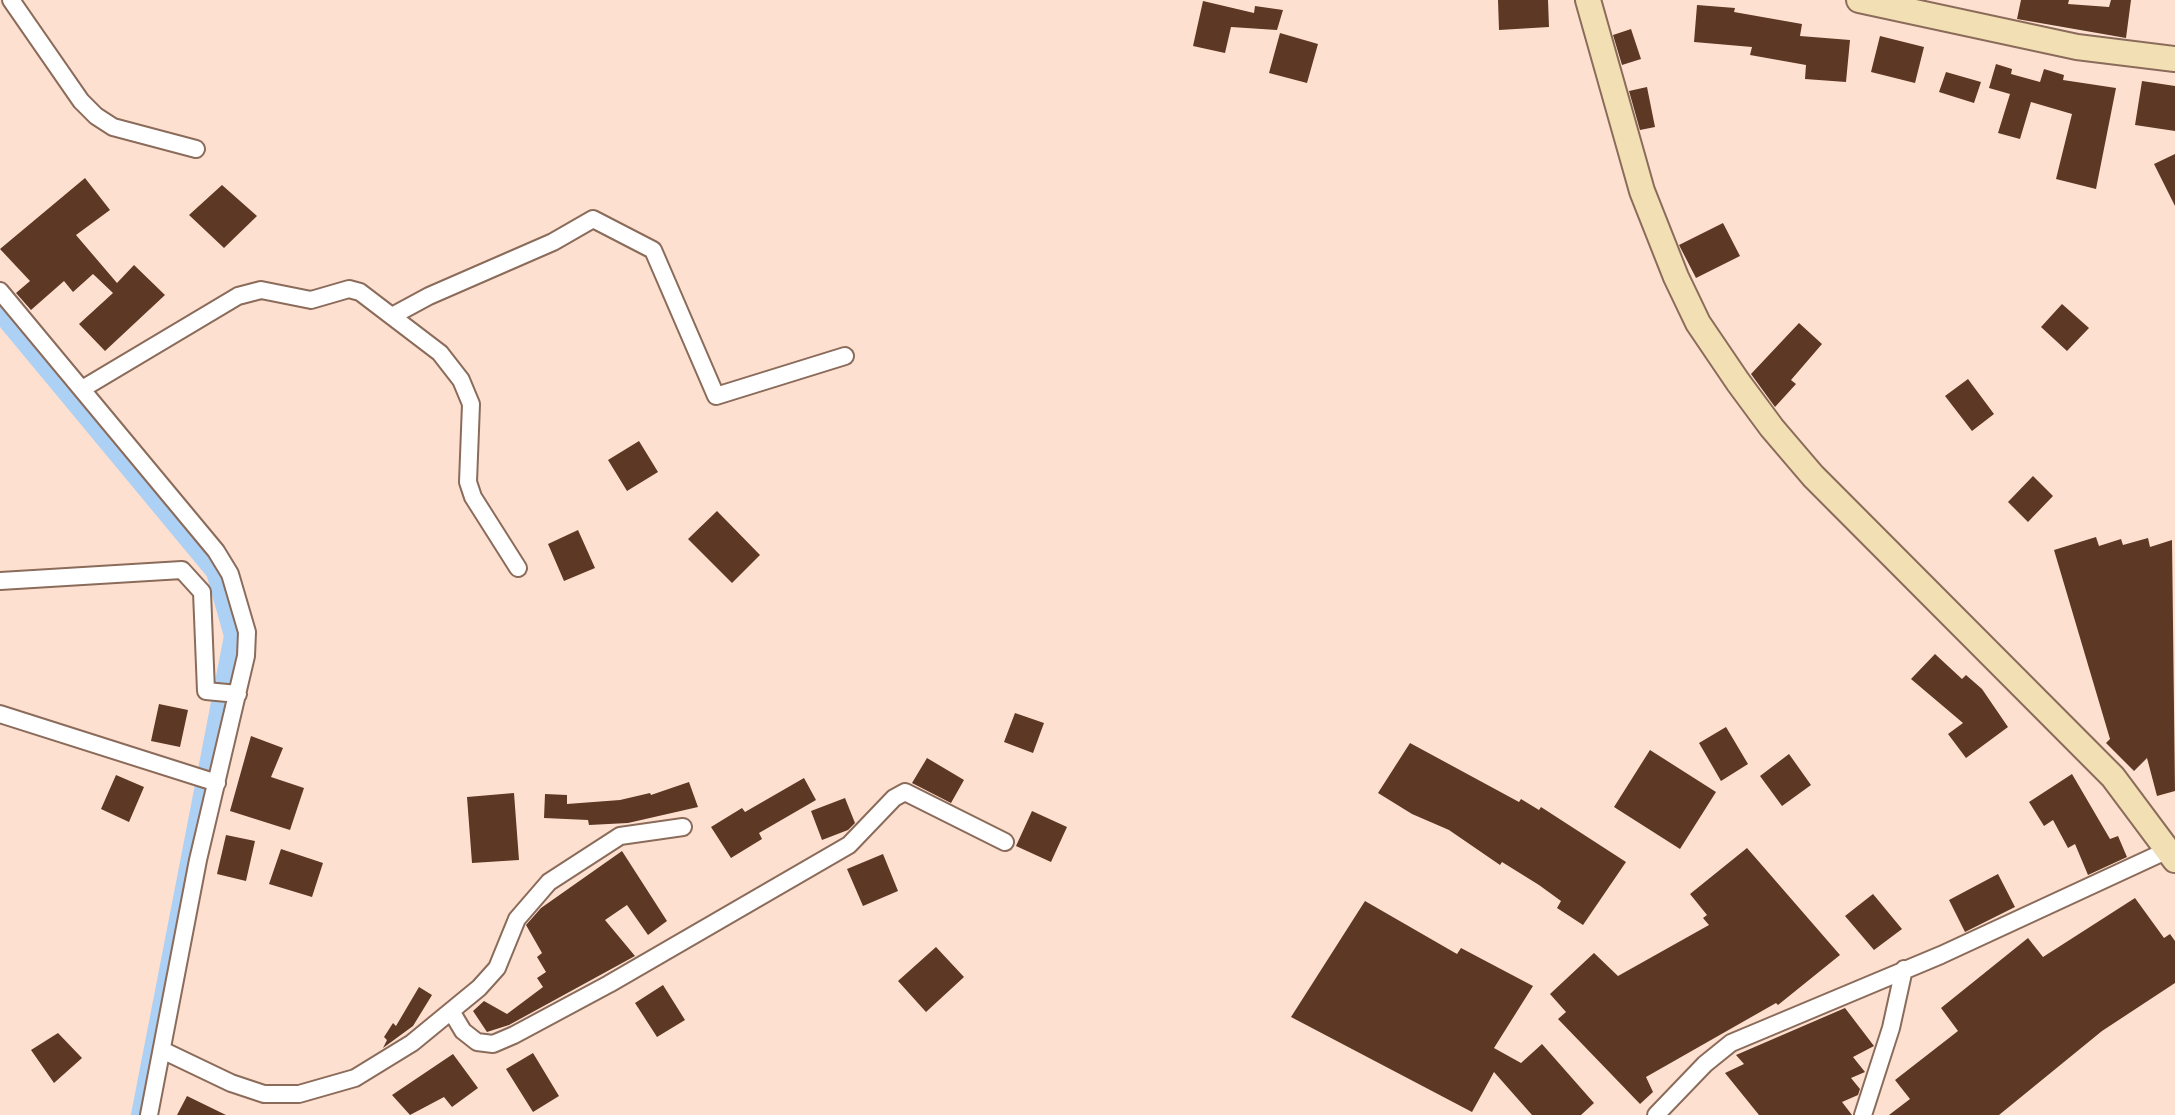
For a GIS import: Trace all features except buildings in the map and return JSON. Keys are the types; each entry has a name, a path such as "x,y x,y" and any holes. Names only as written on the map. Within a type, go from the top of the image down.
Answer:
{"street":[{"path":"11,0 81,101 96,116 113,127 196,149"},
{"path":"1588,0 1633,162 1670,263 1698,323 1738,382 1813,476 2113,777 2171,855 1731,1043 1705,1064 1656,1115"},
{"path":"1859,0 2077,47 2175,59"},
{"path":"392,316 429,296 553,242 593,219 653,250 716,396 845,356"},
{"path":"82,389 238,296 261,290 311,300 349,289 360,292 440,353 461,380 471,404 468,482 473,497 518,568"},
{"path":"0,291 216,551 230,574 247,632 238,694 198,860 149,1115"},
{"path":"0,581 182,570 202,592 206,691 238,694"},
{"path":"0,714 217,783"},
{"path":"451,1011 463,1031 477,1042 493,1044 514,1035 609,984 849,845 894,798 905,792 1005,842"},
{"path":"162,1050 231,1083 264,1094 299,1094 332,1086 376,1067 451,1011 497,968 517,919 549,882 620,836 683,827"},
{"path":"1863,1115 1891,1028 1904,969"}],"waterway":[{"path":"0,313 215,572 233,636 140,1115"}]}
